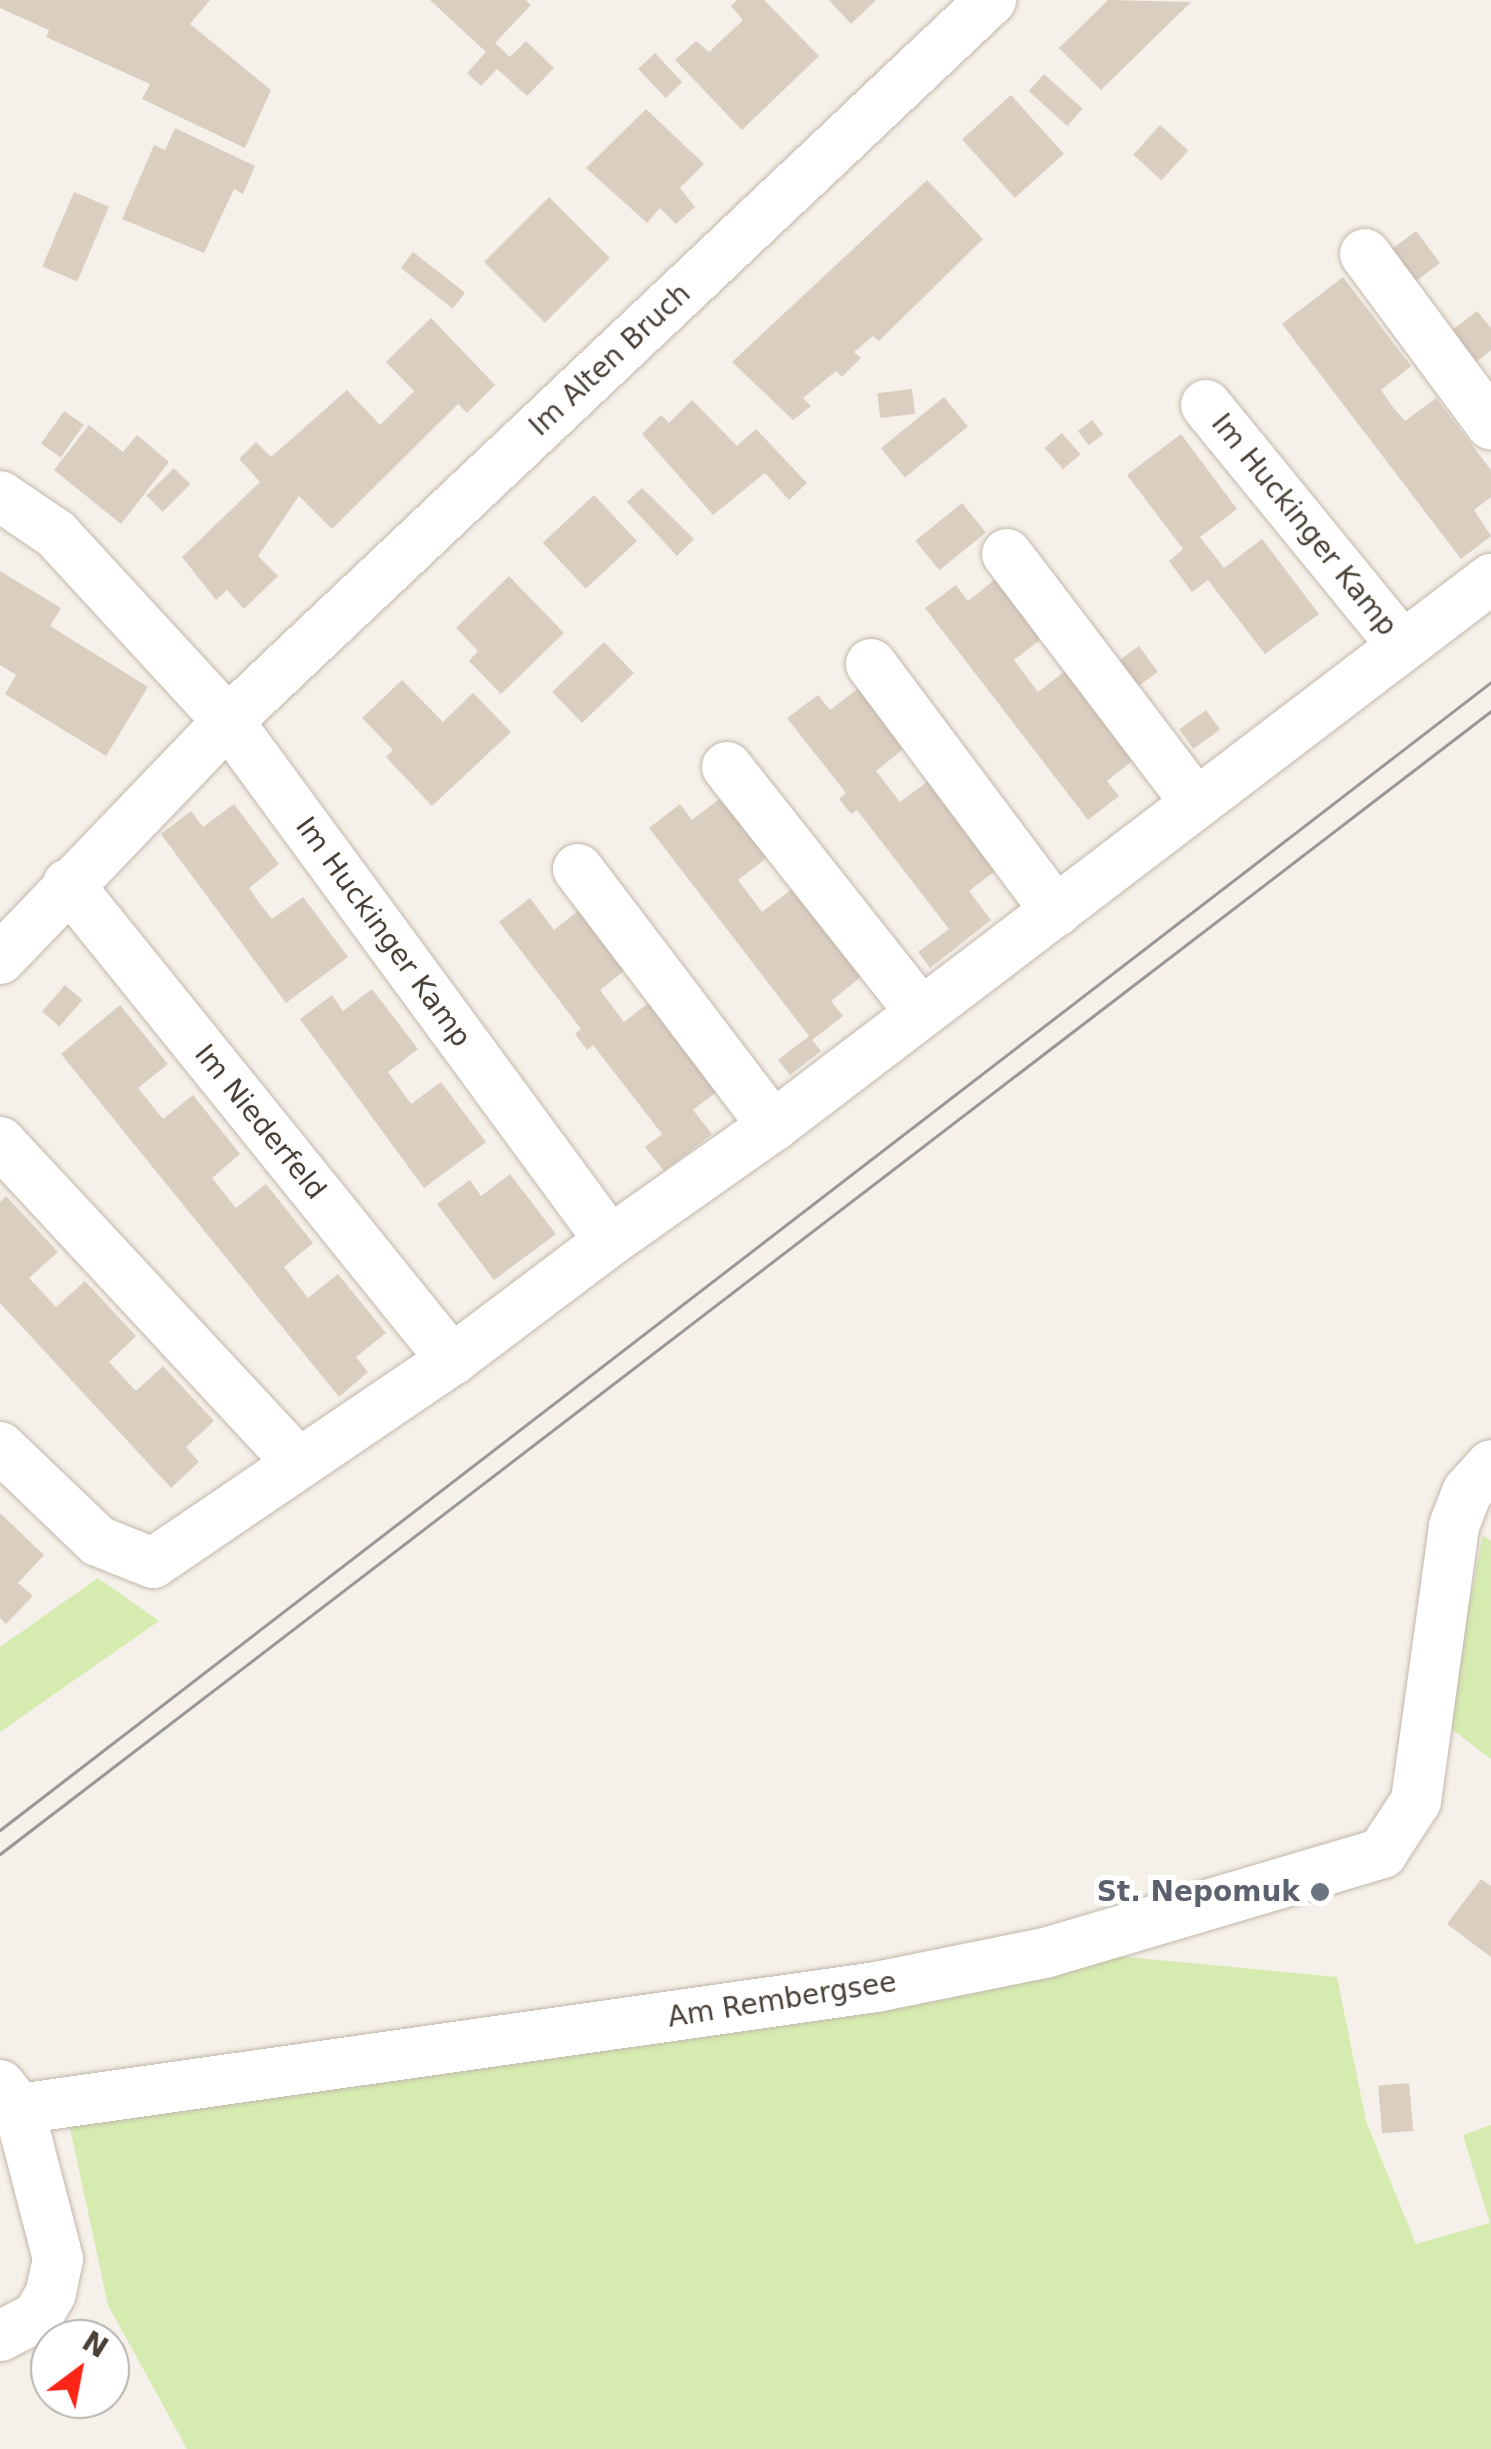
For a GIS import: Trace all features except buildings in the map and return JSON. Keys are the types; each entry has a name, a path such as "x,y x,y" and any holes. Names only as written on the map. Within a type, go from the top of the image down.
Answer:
{"street":[{"name":"Im Alten Bruch","path":"228,720 991,0"},
{"path":"1365,254 1491,424"},
{"name":"Im Huckinger Kamp","path":"1206,406 1401,644"},
{"name":"Im Huckinger Kamp","path":"0,496 56,534 228,720 610,1241 774,1126 919,1010 1056,911 1194,800 1491,579"},
{"path":"1006,554 1194,800"},
{"path":"870,664 1056,911"},
{"path":"0,959 228,720"},
{"path":"727,767 919,1010"},
{"path":"578,869 774,1126"},
{"name":"Im Niederfeld","path":"68,884 452,1360"},
{"path":"0,1142 299,1464"},
{"path":"0,1447 98,1541 154,1563 452,1360 610,1241"},
{"name":"Am Rembergsee","path":"0,2336 37,2317 51,2293 58,2259 9,2097 876,1987 1045,1953 1382,1853 1416,1800 1454,1526 1467,1492 1491,1465"}],"green space":[{"path":"1483,1535 1491,1541 1491,1759 1445,1724"},
{"path":"98,1578 159,1621 0,1732 0,1647"},
{"path":"1085,1953 1337,1977 1366,2121 1416,2244 1490,2223 1463,2135 1491,2125 1491,2449 187,2449 130,2345 130,2319 116,2319 108,2305 67,2114"}],"tram line":[{"path":"0,1830 1491,682"},
{"path":"0,1854 1491,711"}],"place":[{"name":"St. Nepomuk","path":"1320,1892"}]}
